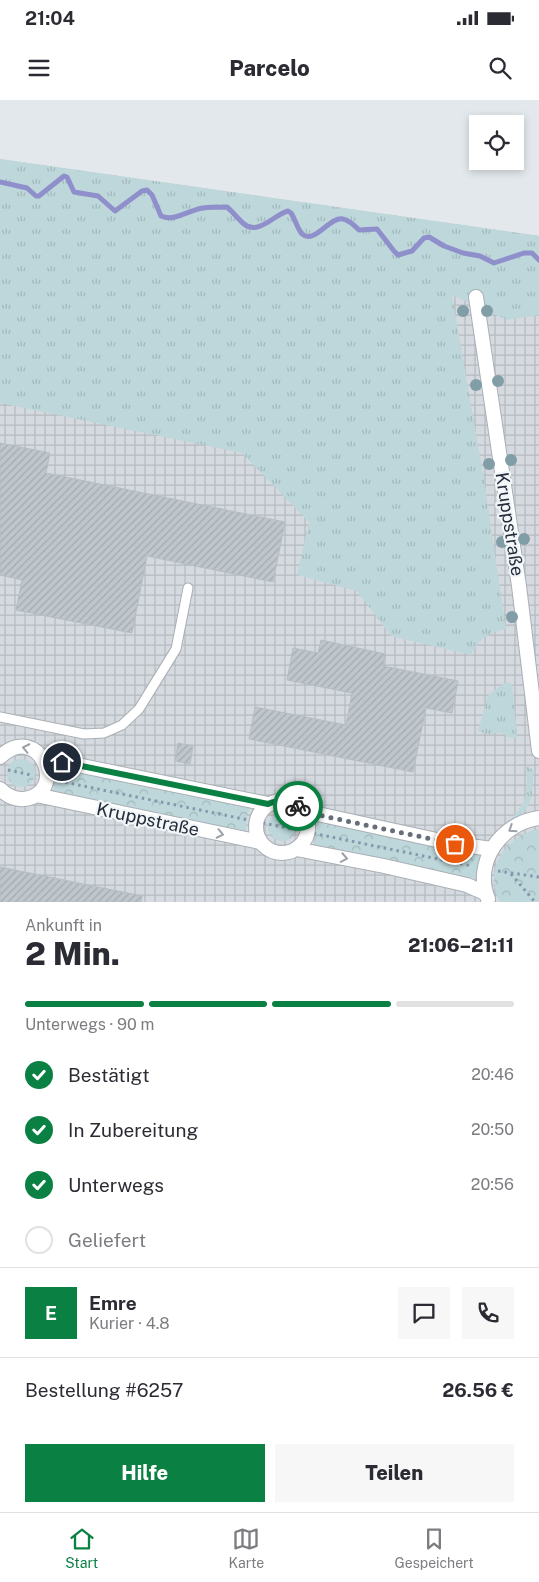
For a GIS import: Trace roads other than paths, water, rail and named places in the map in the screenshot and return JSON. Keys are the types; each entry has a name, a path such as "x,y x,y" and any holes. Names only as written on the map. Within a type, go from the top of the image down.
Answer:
{"street":[{"name":"Kruppstraße","path":"476,297 519,586 539,751"},
{"path":"2,752 16,747 26,747 36,751 43,758 46,764 47,779 41,791 36,795"},
{"path":"43,758 268,804"},
{"name":"Kruppstraße","path":"0,789 12,798 20,800 36,795 260,842 265,848 273,852 289,852 296,849 376,864 467,885 487,898"},
{"path":"260,842 255,828 260,811 268,804 277,800 287,800 297,804 304,812 308,825 308,832 302,844 296,849"},
{"path":"304,812 455,844 492,849"},
{"name":"Kruppstraße","path":"487,898 484,869 492,849 501,836 514,826 539,818"}],"lane":[{"path":"0,717 84,734 104,733 122,725 139,709 176,649 188,588"}],"waterway":[{"path":"0,182 27,188 36,196 39,196 64,176 67,177 74,192 98,196 115,211 142,191 147,190 152,195 161,216 171,218 197,209 227,207 249,227 261,226 288,211 291,213 302,234 307,236 312,236 338,219 343,219 359,230 377,229 398,255 412,251 424,238 429,237 444,246 463,253 480,256 494,263 524,253 532,253 539,260"}]}
